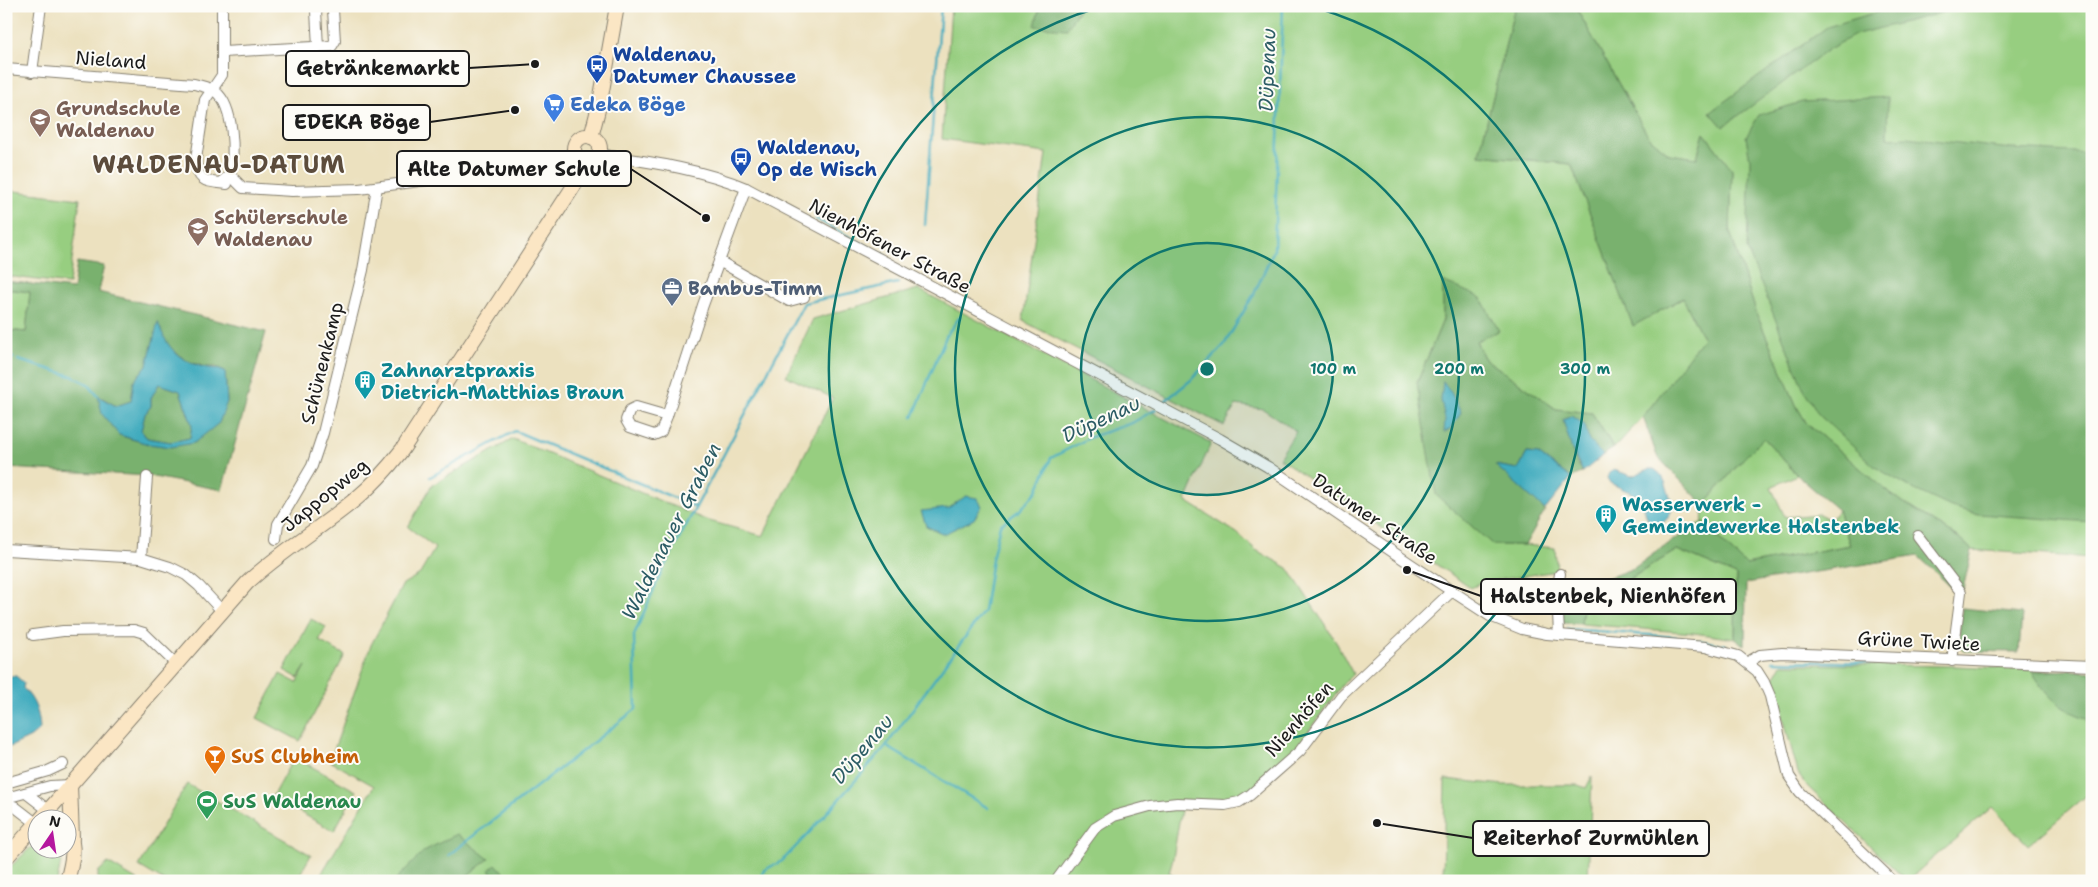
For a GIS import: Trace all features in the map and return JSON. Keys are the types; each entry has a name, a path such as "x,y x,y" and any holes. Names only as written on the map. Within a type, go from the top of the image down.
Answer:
{"street":[{"path":"32,72 41,6"},
{"path":"222,6 222,75 204,100 198,136 196,168 206,182 292,192 377,187 528,169 580,158 594,160 599,153 600,146 596,140 584,136 578,140 574,146 580,158"},
{"path":"318,47 316,11 321,6"},
{"path":"223,52 332,46 335,41 333,10 329,6"},
{"path":"591,137 600,102 616,6"},
{"name":"Nieland","path":"6,69 194,84 212,89"},
{"path":"212,89 221,98 230,123 233,147 230,175 220,183"},
{"name":"Nienhöfener Straße","path":"599,153 698,172 718,177 746,188 926,285 1166,410"},
{"name":"Jappopweg","path":"50,810 222,611 260,571 358,497 382,475 397,456 515,279 579,178 580,158"},
{"path":"230,175 240,186"},
{"name":"Schünenkamp","path":"276,539 278,524 312,466 323,433 363,270 377,187"},
{"path":"667,416 719,261 746,188"},
{"path":"719,261 789,301 804,297"},
{"name":"Datumer Straße","path":"1166,410 1268,467 1498,621 1522,629 1559,634 1705,647 1725,651 1748,662 1764,682 1770,696 1789,776 1800,792 1893,881"},
{"path":"141,558 148,477"},
{"path":"1918,536 1960,592 1952,661"},
{"path":"6,550 141,558 170,567 186,575 222,611"},
{"path":"1559,634 1557,592 1560,574"},
{"name":"Nienhöfen","path":"1056,881 1095,828 1114,816 1150,806 1177,804 1225,805 1239,802 1250,795 1300,751 1341,696 1452,592"},
{"path":"33,635 63,631 134,630 144,633 176,664"},
{"name":"Grüne Twiete","path":"1748,662 1760,655 1782,653 2092,666"},
{"path":"6,783 48,771 63,764"},
{"path":"6,798 50,786 70,785 70,810"},
{"path":"26,793 36,810"},
{"path":"6,804 28,813"},
{"name":"Jappopweg","path":"6,858 28,835"},
{"path":"68,860 71,866"},
{"path":"67,881 71,860"}],"green space":[{"path":"951,6 1515,6 1479,155 1571,164 1633,325 1684,298 1704,338 1643,417 1614,448 1592,413 1556,409 1484,358 1476,341 1498,331 1443,281 1443,320 1417,383 1493,545 1525,545 1555,548 1557,571 1484,582 1471,588 1279,458 1296,431 1263,409 1236,405 1224,426 1023,321 1046,153 942,139"},
{"path":"1040,6 1081,6 1067,29 1035,26"},
{"path":"1515,6 1575,6 1648,136 1669,154 1697,158 1704,133 1732,170 1730,232 1757,315 1797,407 1807,424 1892,495 1959,538 1972,550 1963,589 1951,587 1918,556 1746,583 1745,645 1735,639 1736,575 1677,550 1628,580 1585,593 1581,624 1563,623 1560,595 1565,586 1607,578 1634,568 1702,522 1746,565 1850,545 1838,510 1797,475 1764,438 1743,459 1704,505 1657,456 1643,417 1703,338 1683,298 1633,326 1571,164 1479,155"},
{"path":"1575,6 2092,6 2092,558 1972,550 1959,538 1892,495 1807,424 1797,407 1757,315 1730,232 1732,170 1704,133 1697,158 1669,154 1648,136"},
{"path":"1897,6 1969,6 1857,34 1829,49 1723,127 1710,112 1827,27"},
{"path":"1888,97 1887,138 1906,137 2012,149 2092,153 2092,522 1978,514 1951,507 1913,489 1875,467 1819,415 1803,388 1747,249 1750,160 1746,137 1759,115 1802,102"},
{"path":"6,190 80,199 69,284 6,276"},
{"path":"77,262 104,266 98,292 266,332 222,490 149,476 6,468 6,330 26,332 30,292 6,289 6,281 73,289","holes":["158,323 165,343 185,360 225,371 227,402 194,443 156,445 119,435 99,396 116,406 131,401 134,381 147,365"]},
{"path":"1443,281 1481,298 1499,331 1476,341 1484,358 1556,409 1592,413 1614,448 1603,455 1589,441 1584,425 1572,416 1563,420 1576,461 1583,472 1571,478 1538,454 1527,453 1518,469 1496,465 1545,510 1525,545 1493,545 1436,495 1417,383 1443,320"},
{"path":"6,289 30,292 26,332 6,330"},
{"path":"918,289 1211,443 1186,501 1237,533 1256,550 1288,568 1335,640 1353,674 1343,684 1296,748 1252,793 1217,802 1182,804 1169,872 1177,877 1176,881 317,881 374,786 330,761 371,645 403,584 420,574 435,548 408,527 432,485 513,439 706,520 763,536 833,398 786,376 813,319"},
{"path":"159,384 180,391 192,425 190,438 171,442 147,438 141,430 145,414 151,406 151,398"},
{"path":"1764,438 1797,475 1771,487 1785,517 1819,514 1831,520 1838,510 1850,545 1746,565 1702,522 1704,505 1743,459"},
{"path":"1677,550 1736,575 1735,639 1694,633 1581,624 1585,594 1628,580"},
{"path":"1962,608 2022,614 2019,652 1963,651 1958,645"},
{"path":"311,619 326,627 319,641 345,655 300,741 257,718 280,674 297,683 306,666 298,678 284,670"},
{"path":"1782,664 1956,666 2092,672 2092,791 2028,845 1992,807 1907,881 1808,787 1798,773 1773,680"},
{"path":"2069,670 2092,672 2092,728 2086,718 2054,701 2032,672"},
{"path":"294,757 356,791 334,831 272,797"},
{"path":"1592,776 1588,881 1443,881 1445,779 1504,785 1578,785 1586,788"},
{"name":"SuS Waldenau","path":"187,784 311,855 296,881 164,881 139,866"},
{"path":"457,834 489,859 460,881 394,881 424,851"},
{"path":"28,850 28,860 61,860 57,881 6,881 6,871"},
{"path":"108,863 138,881 98,881 98,872"},
{"path":"496,864 511,881 499,881 489,870"}],"water":[{"path":"158,322 169,345 179,356 203,367 225,371 227,402 219,423 194,443 171,447 148,444 119,435 102,414 98,396 116,406 131,401 134,381 147,365","holes":["159,384 180,391 192,425 190,438 171,442 147,438 141,431 145,414 151,406 151,398"]},
{"path":"1443,381 1461,413 1452,427 1444,433 1445,419 1441,400"},
{"path":"1572,416 1585,425 1589,441 1603,455 1583,472 1572,450 1563,420"},
{"path":"1527,453 1538,454 1571,478 1545,510 1495,465 1518,469"},
{"path":"1649,469 1654,469 1662,476 1673,504 1668,518 1658,524 1648,521 1640,497 1610,483 1607,478 1609,473 1614,470 1632,476"},
{"path":"966,496 977,498 982,506 974,519 944,534 926,526 921,511 948,508"},
{"path":"6,676 16,676 24,683 23,688 31,697 36,707 40,729 31,737 10,747 6,746"}],"waterway":[{"name":"Waldenauer Graben","path":"925,225 941,6"},
{"name":"Düpenau","path":"1160,405 1191,380 1224,345 1254,294 1274,250 1283,6"},
{"path":"816,219 886,256"},
{"name":"Waldenauer Graben","path":"449,855 636,709 634,635 661,573 804,303 898,283"},
{"path":"913,417 947,334 960,317"},
{"path":"6,356 13,358"},
{"path":"18,360 72,376 88,384 98,396"},
{"name":"Düpenau","path":"759,881 764,870 782,861 886,746 984,611 992,559 1000,525 1020,510 1037,491 1051,458 1091,437 1132,423 1156,409"},
{"path":"430,477 515,431 696,507"},
{"path":"1568,629 1676,637 1726,645"},
{"path":"1773,661 1884,663"},
{"path":"886,746 988,808"}],"place":[{"name":"Getränkemarkt","path":"535,64"},
{"name":"Waldenau, Datumer Chaussee","path":"597,84"},
{"name":"EDEKA Böge","path":"515,110"},
{"name":"Edeka Böge","path":"554,123"},
{"name":"Grundschule Waldenau","path":"40,138"},
{"name":"Waldenau, Op de Wisch","path":"741,177"},
{"name":"Alte Datumer Schule","path":"706,218"},
{"name":"Schülerschule Waldenau","path":"198,247"},
{"name":"Bambus-Timm","path":"672,307"},
{"name":"Zahnarztpraxis Dietrich-Matthias Braun","path":"365,400"},
{"name":"Wasserwerk - Gemeindewerke Halstenbek","path":"1606,534"},
{"name":"Halstenbek, Nienhöfen","path":"1407,570"},
{"name":"SuS Clubheim","path":"215,775"},
{"name":"SuS Waldenau","path":"207,820"},
{"name":"Reiterhof Zurmühlen","path":"1377,823"}],"district":[{"name":"WALDENAU-DATUM","path":"219,165"}]}
